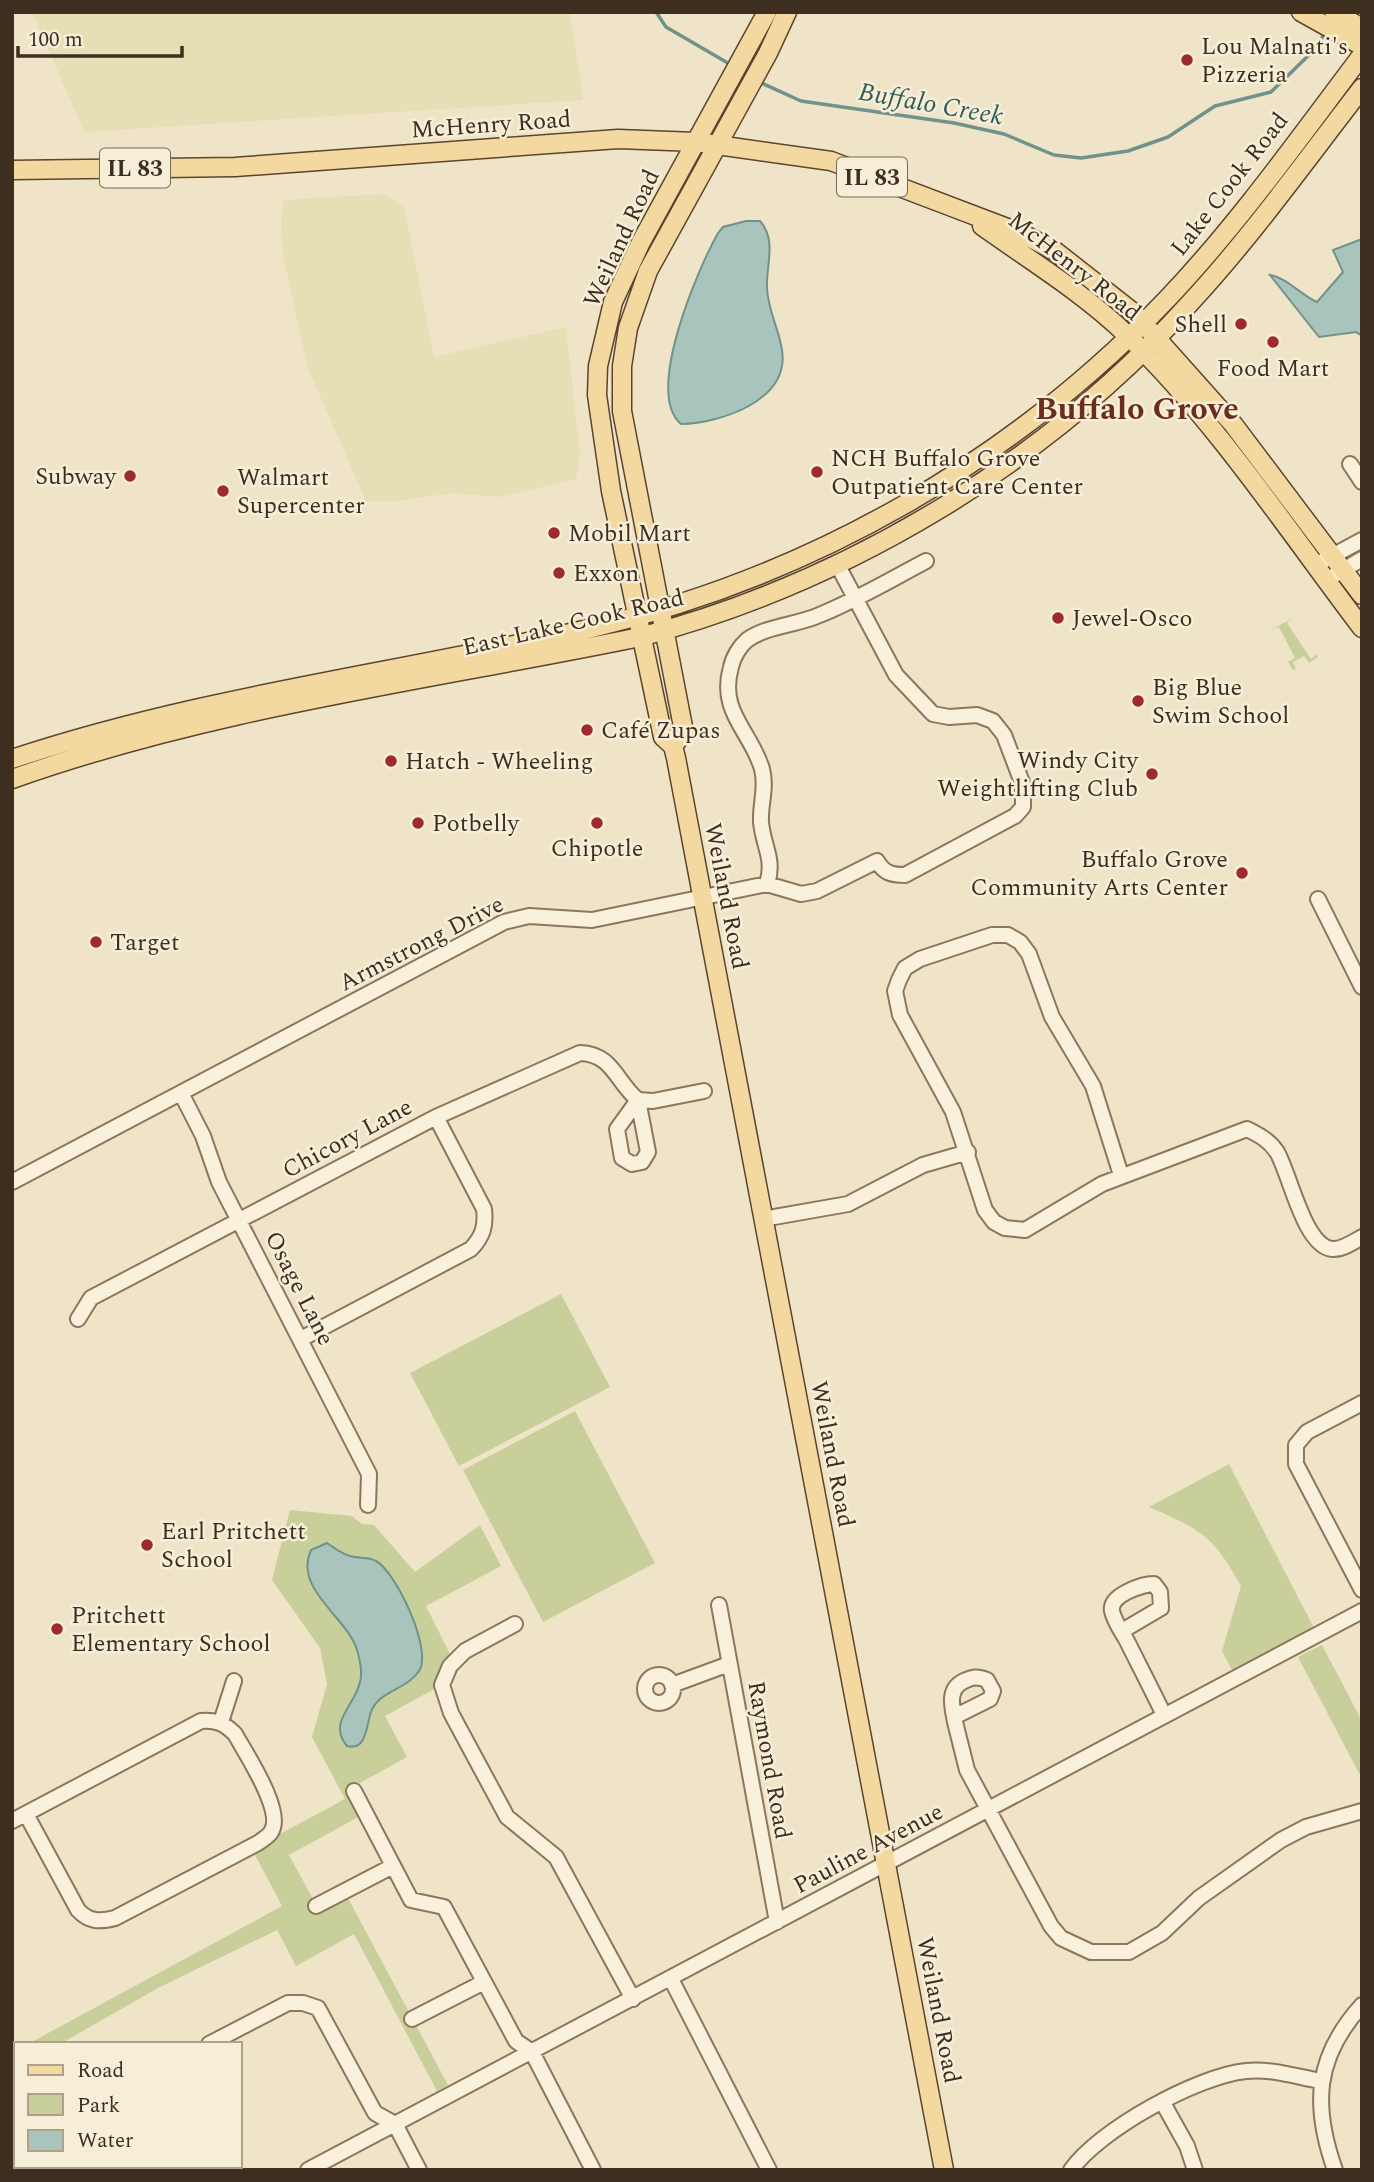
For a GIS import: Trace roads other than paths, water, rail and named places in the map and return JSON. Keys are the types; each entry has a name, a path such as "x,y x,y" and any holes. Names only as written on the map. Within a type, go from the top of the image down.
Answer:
{"main road":[{"name":"Weiland Road","path":"766,12 613,302 598,366 597,395 611,491 640,637 663,737 673,746 944,2170"},
{"name":"Weiland Road","path":"673,746 684,732 622,411 622,366 628,328 648,271 719,145 787,12"},
{"path":"1304,14 1345,23 1362,46"},
{"name":"Lake Cook Road","path":"1129,337 1214,245 1362,55"},
{"name":"Lake Cook Road","path":"1157,339 1240,244 1362,88"},
{"name":"McHenry Road","path":"12,170 235,167 618,139 696,142 831,161 1023,234 1055,251 1143,323 1233,424 1362,595"},
{"name":"McHenry Road","path":"962,211 1073,290 1129,337 1194,406 1362,628"},
{"name":"East Lake Cook Road","path":"12,758 127,723 594,628 660,609 827,547 899,509 1004,443 1061,398 1129,337"},
{"name":"East Lake Cook Road","path":"12,779 132,741 213,721 664,631 837,564 913,524 1007,464 1052,431 1157,339"}],"street":[{"path":"1350,464 1362,482"},
{"path":"1321,573 1333,555 1362,540"},
{"path":"1321,573 1343,570 1362,559"},
{"path":"767,884 772,867 761,819 765,794 762,771 730,709 727,678 733,659 745,642 758,633 807,620 926,561"},
{"name":"Armstrong Drive","path":"12,1182 504,922 529,916 592,920 767,884 801,894 817,891 877,861 882,869 891,875 905,876 1005,823 1023,807 1023,785 1004,735 993,721 977,715 949,717 933,714 896,674 837,564"},
{"path":"1318,900 1362,987"},
{"path":"1121,1175 1086,1072 1052,1017 1029,954 1020,942 1008,935 980,937 920,959 905,968 895,991 900,1015 953,1112 985,1210 994,1222 1015,1231 1040,1224 1080,1196 1121,1175 1247,1129 1264,1137 1277,1152 1315,1241 1331,1249 1341,1248 1362,1237"},
{"name":"Chicory Lane","path":"78,1319 91,1298 436,1117 580,1054 591,1054 611,1065 622,1084 638,1100 653,1101 704,1091"},
{"name":"Osage Lane","path":"181,1093 203,1136 219,1182 369,1474 368,1505"},
{"path":"301,1339 471,1249 481,1238 486,1223 484,1209 436,1117"},
{"path":"763,1219 848,1204 923,1166 968,1152"},
{"path":"1362,1403 1307,1433 1296,1445 1296,1464 1362,1590"},
{"name":"Raymond Road","path":"719,1605 777,1922"},
{"name":"Pauline Avenue","path":"308,2170 1362,1611"},
{"path":"515,1624 465,1651 450,1666 442,1685 451,1713 507,1817 556,1857 633,1999"},
{"path":"1122,1631 1164,1715"},
{"path":"672,1685 729,1664"},
{"path":"221,1722 234,1681"},
{"path":"954,1717 967,1770 1051,1926 1061,1938 1091,1952 1129,1952 1147,1944 1199,1898 1287,1837 1306,1827 1362,1811"},
{"path":"201,1721 221,1722 235,1734 274,1807 275,1822 271,1833 116,1918 94,1920 84,1917 78,1910 19,1818 201,1721"},
{"path":"354,1791 411,1900 444,1908 516,2041 533,2052 593,2170"},
{"path":"316,1906 393,1866"},
{"path":"671,1979 769,2170"},
{"path":"412,2019 484,1982"},
{"path":"213,2042 288,2003 303,2003 318,2008 375,2113 395,2124 419,2170"},
{"path":"1335,2170 1320,2117 1321,2081 1334,2041 1362,2005"},
{"path":"1071,2170 1086,2150 1103,2136 1201,2083 1247,2071 1321,2081"},
{"path":"1163,2103 1187,2146 1195,2170"}],"water":[{"path":"746,221 760,221 768,236 768,296 781,342 782,368 775,383 764,396 749,406 714,419 681,424 671,408 668,386 678,330 718,233 723,227"},
{"path":"1362,239 1362,336 1356,332 1319,337 1270,275 1317,302 1343,272 1333,250"},
{"path":"327,1543 347,1555 373,1559 384,1568 402,1595 421,1646 422,1661 419,1671 408,1682 380,1699 371,1712 365,1736 354,1747 347,1746 340,1729 344,1714 360,1682 361,1670 357,1650 352,1638 315,1590 309,1578 307,1564 311,1550"}],"waterway":[{"name":"Buffalo Creek","path":"656,12 666,27 733,66"},
{"name":"Buffalo Creek","path":"757,81 801,101 954,123 1004,134 1054,155 1081,158 1128,151 1168,137 1215,106 1271,92 1309,55 1327,31"}],"place":[{"name":"Lou Malnati's Pizzeria","path":"1187,60"},
{"name":"Shell","path":"1241,324"},
{"name":"Food Mart","path":"1273,342"},
{"name":"NCH Buffalo Grove Outpatient Care Center","path":"817,472"},
{"name":"Subway","path":"130,476"},
{"name":"Walmart Supercenter","path":"223,491"},
{"name":"Mobil Mart","path":"554,533"},
{"name":"Exxon","path":"559,573"},
{"name":"Jewel-Osco","path":"1058,618"},
{"name":"Big Blue Swim School","path":"1138,701"},
{"name":"Café Zupas","path":"587,730"},
{"name":"Hatch - Wheeling","path":"391,761"},
{"name":"Windy City Weightlifting Club","path":"1152,774"},
{"name":"Potbelly","path":"418,823"},
{"name":"Chipotle","path":"597,823"},
{"name":"Buffalo Grove Community Arts Center","path":"1242,873"},
{"name":"Target","path":"96,942"},
{"name":"Earl Pritchett School","path":"147,1545"},
{"name":"Pritchett Elementary School","path":"57,1629"}],"district":[{"name":"Buffalo Grove","path":"1137,408"}]}
